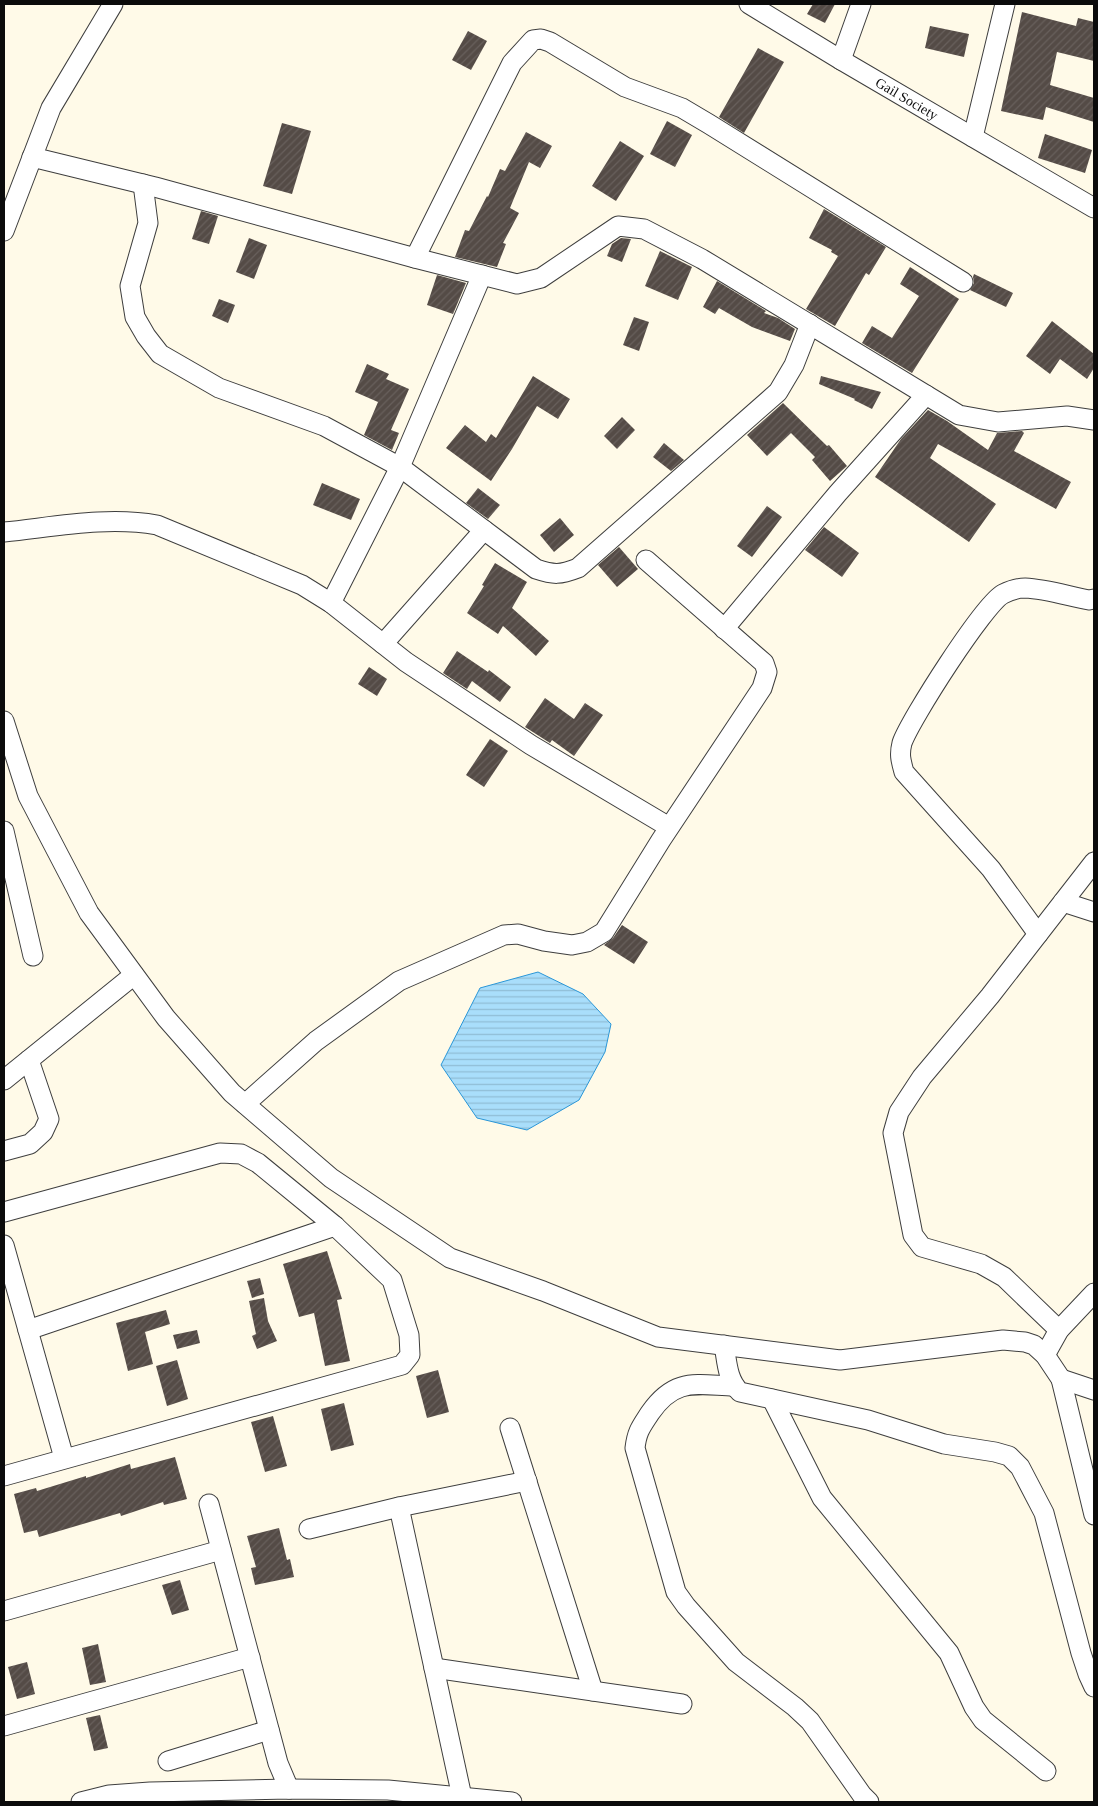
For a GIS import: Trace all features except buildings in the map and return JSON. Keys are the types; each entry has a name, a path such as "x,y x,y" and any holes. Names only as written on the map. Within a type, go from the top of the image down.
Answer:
{"street":[{"path":"4,231 51,108 113,4"},
{"name":"Gail Society","path":"749,4 1094,208"},
{"path":"841,60 861,4"},
{"path":"972,137 1005,4"},
{"path":"415,258 512,63 533,40 541,39 550,42 625,87 682,108 963,282"},
{"path":"32,157 143,184 517,284 541,278 618,226 644,228 702,259 959,414 998,422 1068,416 1094,420"},
{"path":"143,184 148,223 130,286 136,317 146,336 160,354 220,388 324,426 400,467 536,569 553,574 565,573 578,568 778,392 794,366 810,324"},
{"path":"331,603 400,467 482,275"},
{"path":"724,629 838,493 926,395"},
{"path":"4,532 111,521 137,521 157,525 302,585 331,603 406,662 531,745 669,827"},
{"path":"383,644 484,530"},
{"path":"245,1104 316,1041 399,981 504,934 518,934 544,941 572,945 587,942 604,932 669,827 762,688 767,672 764,664 646,560"},
{"path":"1038,934 991,869 904,772 899,757 911,722 926,697 987,609 1002,595 1023,588 1089,600 1094,599"},
{"path":"4,721 28,796 89,913 166,1018 232,1093 331,1178 450,1258 543,1291 658,1337 840,1360 1003,1340 1025,1342 1034,1345 1045,1355 1061,1379 1094,1515"},
{"path":"4,830 33,956"},
{"path":"1060,1330 1004,1276 981,1264 922,1247 913,1235 893,1134 899,1112 922,1077 990,996 1094,862"},
{"path":"1063,902 1094,912"},
{"path":"4,1080 134,975"},
{"path":"4,1151 30,1144 43,1132 48,1118 29,1060"},
{"path":"4,1212 220,1153 241,1154 258,1162 335,1226 392,1280 409,1335 410,1355 402,1365 4,1476"},
{"path":"28,1330 335,1226"},
{"path":"4,1245 64,1458"},
{"path":"1045,1355 1060,1330 1094,1294"},
{"path":"724,1345 731,1379 734,1386 740,1392 868,1420 944,1444 1009,1456 1020,1467 1044,1513 1081,1653 1094,1687"},
{"path":"1061,1379 1094,1390"},
{"path":"734,1386 687,1385 676,1388 664,1395 637,1432 635,1448 676,1592 686,1606 736,1662 795,1707 810,1722 869,1802"},
{"path":"772,1399 822,1498 949,1653 974,1707 983,1720 1046,1771"},
{"path":"510,1428 593,1691"},
{"path":"309,1529 400,1507 527,1481"},
{"path":"209,1504 278,1763 289,1789"},
{"path":"400,1507 462,1797"},
{"path":"4,1611 221,1550"},
{"path":"4,1726 250,1657"},
{"path":"434,1668 682,1704"},
{"path":"168,1761 269,1730"},
{"path":"81,1802 109,1795 150,1792 289,1789 388,1790 512,1802"}],"water":[{"path":"538,972 583,994 611,1024 605,1052 579,1100 527,1130 477,1118 441,1065 480,988"}]}
